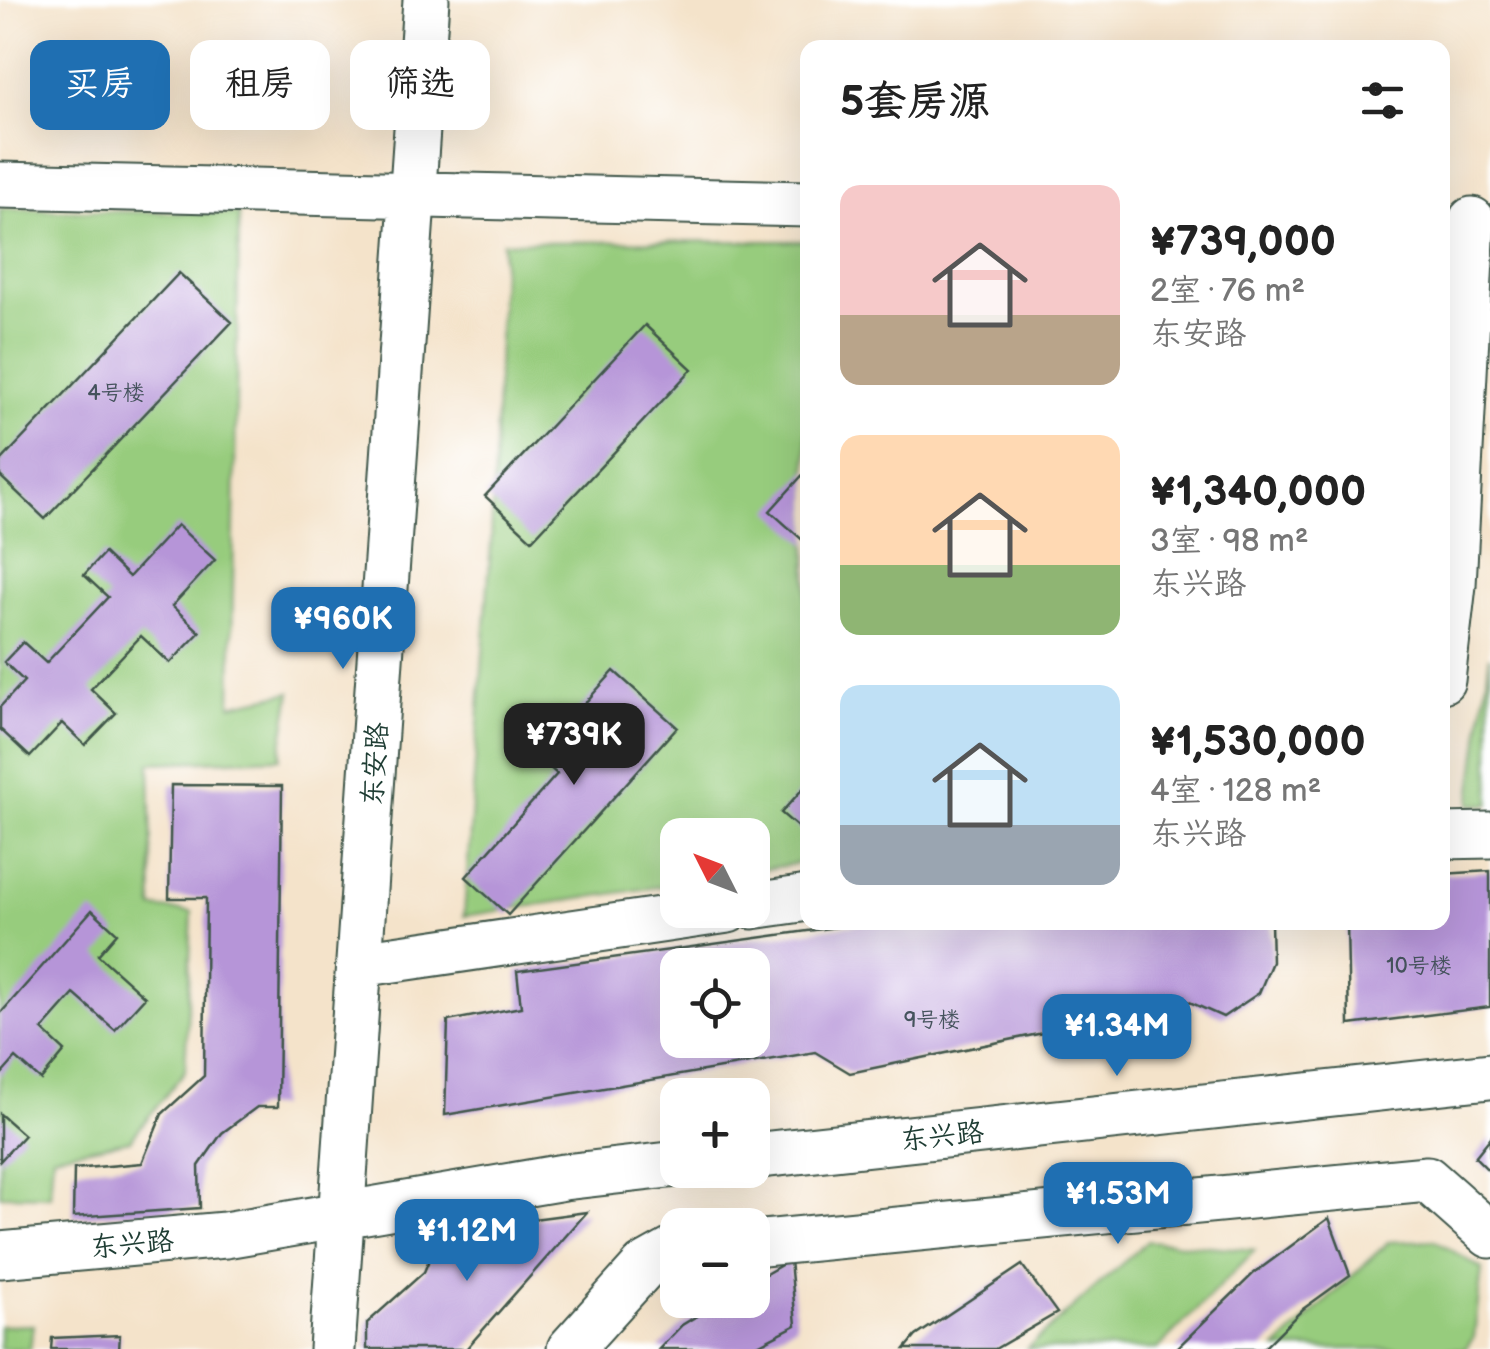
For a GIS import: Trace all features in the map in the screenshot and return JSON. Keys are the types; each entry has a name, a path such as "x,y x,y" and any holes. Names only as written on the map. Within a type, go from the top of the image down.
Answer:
{"street":[{"name":"东安路","path":"332,1349 426,0"},
{"path":"0,185 800,204"},
{"path":"1450,612 1468,220"},
{"path":"1450,836 1490,835"},
{"path":"770,903 800,899"},
{"path":"360,964 660,920"},
{"name":"东兴路","path":"770,1154 1490,1076"},
{"name":"东兴路","path":"0,1255 226,1235 564,1176 660,1166"},
{"path":"770,1242 1427,1179 1490,1235"},
{"path":"0,1255 0,1292"},
{"path":"570,1349 644,1267 660,1258"}],"green space":[{"path":"0,209 239,214 231,705 291,692 280,758 150,763 153,908 192,912 185,1071 130,1140 53,1155 50,1196 0,1195"},
{"path":"800,241 800,863 770,868 770,818 660,818 660,887 464,916 491,544 503,242"},
{"path":"1490,656 1490,804 1470,805"},
{"path":"1435,1240 1482,1269 1474,1337 1465,1349 1276,1349 1388,1242"},
{"path":"1147,1241 1255,1250 1158,1349 1027,1349"},
{"path":"33,1325 30,1349 0,1349 0,1326"}],"building":[{"path":"179,273 232,322 45,519 0,476 0,462"},
{"path":"645,325 692,369 532,540 485,496"},
{"path":"800,478 800,538 770,511"},
{"path":"177,525 215,560 172,606 200,632 170,663 141,636 91,689 116,713 85,745 62,723 30,757 0,729 0,707 24,681 4,662 23,642 46,663 108,597 84,575 104,553 129,577"},
{"path":"614,671 677,727 508,915 466,877 557,774 537,756"},
{"path":"171,785 282,786 278,1107 257,1107 222,1133 199,1166 200,1208 73,1217 74,1169 142,1163 162,1114 204,1076 206,898 169,898"},
{"path":"800,792 800,829 781,813"},
{"path":"1490,871 1490,1007 1349,1025 1347,930 1450,930 1450,874"},
{"path":"92,910 117,933 98,955 145,997 115,1030 74,994 42,1030 65,1051 41,1080 16,1058 0,1076 0,1014"},
{"path":"815,930 1271,930 1272,962 1259,993 1223,1017 1183,999 1149,1011 850,1073 815,1052 445,1115 448,1021 521,1007 517,971 660,951 660,1058 770,1058 770,948 684,948"},
{"path":"0,1114 24,1135 0,1161"},
{"path":"1490,1138 1490,1172 1475,1157"},
{"path":"587,1212 466,1349 367,1349 367,1323 424,1272 441,1231"},
{"path":"1329,1218 1350,1275 1303,1309 1263,1349 1176,1349 1253,1274"},
{"path":"790,1260 796,1325 750,1349 659,1349 693,1318 770,1318 770,1272"},
{"path":"1022,1265 1057,1313 995,1349 905,1349 916,1336"},
{"path":"120,1335 119,1349 51,1349 52,1338"}]}
